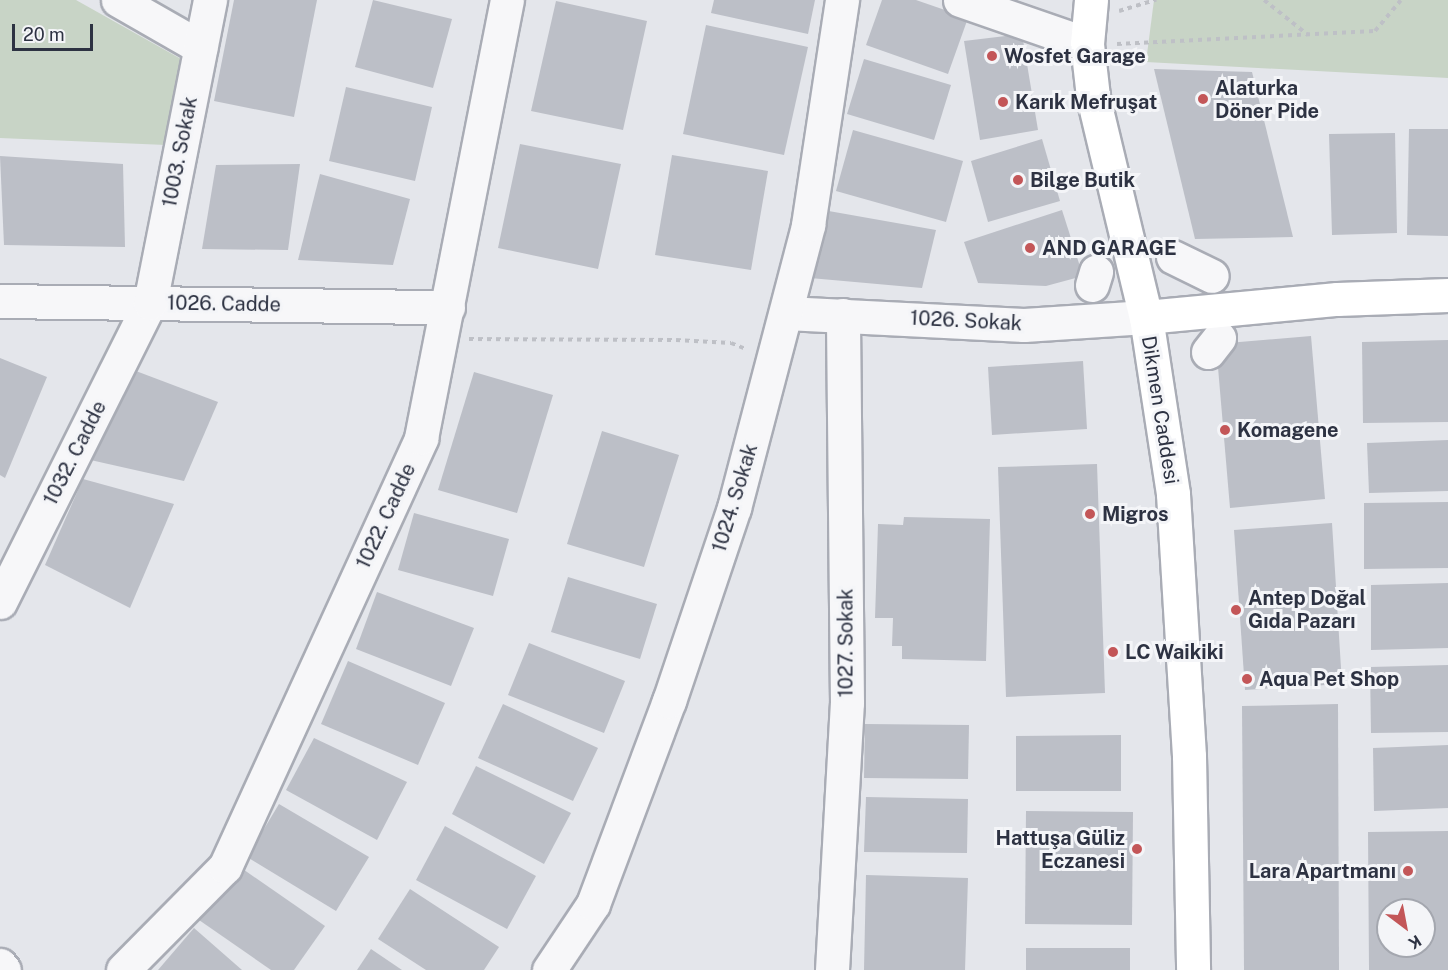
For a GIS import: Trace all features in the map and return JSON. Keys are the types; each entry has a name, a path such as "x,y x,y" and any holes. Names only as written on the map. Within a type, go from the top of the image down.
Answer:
{"main road":[{"name":"Dikmen Caddesi","path":"1091,0 1087,44 1093,97 1146,318 1173,494 1189,756 1193,970"},
{"path":"1146,318 1337,299 1448,294"}],"street":[{"path":"118,0 200,47"},
{"name":"1003. Sokak","path":"150,303 210,0"},
{"name":"1022. Cadde","path":"123,970 225,867 421,438 507,0"},
{"name":"1024. Sokak","path":"549,970 593,904 665,712 734,508 775,360 808,225 842,0"},
{"path":"960,0 1087,44"},
{"path":"1173,257 1212,276"},
{"name":"1026. Cadde","path":"0,301 150,303 445,323"},
{"name":"1032. Cadde","path":"0,602 150,303"},
{"name":"1026. Sokak","path":"786,313 1024,325 1146,318"},
{"name":"1027. Sokak","path":"832,970 847,703 843,315"},
{"path":"0,965 4,970"}],"path":[{"path":"1264,0 1308,35"},
{"path":"1087,44 1375,31 1401,0"},
{"path":"445,323 731,344 775,360"}],"green space":[{"path":"0,0 76,0 181,59 166,145 0,138"},
{"path":"1154,0 1448,0 1448,78 1146,62"}],"building":[{"path":"234,0 317,0 294,117 214,101"},
{"path":"373,0 452,19 433,88 355,67"},
{"path":"714,0 815,0 808,34 711,13"},
{"path":"882,0 916,0 968,18 948,74 866,45"},
{"path":"556,1 647,21 623,130 531,111"},
{"path":"706,25 808,47 784,155 683,134"},
{"path":"1022,34 1038,130 980,140 964,41"},
{"path":"864,59 951,85 934,140 847,114"},
{"path":"1154,69 1252,72 1293,237 1195,239"},
{"path":"346,87 432,107 415,181 329,161"},
{"path":"1409,129 1448,129 1448,236 1407,235"},
{"path":"853,130 963,161 946,222 836,191"},
{"path":"1395,133 1397,233 1332,235 1329,134"},
{"path":"1042,139 1060,201 988,222 971,161"},
{"path":"520,144 621,164 598,269 498,248"},
{"path":"672,155 768,171 751,270 655,255"},
{"path":"0,156 123,164 125,247 4,245"},
{"path":"300,164 288,250 202,249 216,165"},
{"path":"320,174 410,199 393,265 298,260"},
{"path":"823,210 936,230 922,288 810,278"},
{"path":"1062,210 1083,276 1046,286 978,283 964,242"},
{"path":"1311,336 1325,499 1230,508 1216,344"},
{"path":"1448,340 1448,422 1363,423 1362,342"},
{"path":"0,358 47,377 5,478 0,475"},
{"path":"1083,361 1087,429 992,435 988,367"},
{"path":"128,368 218,402 184,481 86,459"},
{"path":"474,372 553,395 517,513 438,490"},
{"path":"602,431 679,455 644,567 567,544"},
{"path":"1448,440 1448,491 1369,493 1367,443"},
{"path":"1097,464 1105,693 1006,697 998,467"},
{"path":"83,479 174,504 130,608 45,565"},
{"path":"1448,502 1448,568 1364,569 1364,503"},
{"path":"414,513 509,539 493,596 398,570"},
{"path":"904,517 990,519 986,661 902,659 902,646 892,646 893,618 875,618 878,524 903,525"},
{"path":"1332,523 1342,684 1245,690 1234,530"},
{"path":"568,577 657,604 640,659 551,632"},
{"path":"1448,583 1448,648 1371,650 1371,585"},
{"path":"377,592 474,628 451,686 356,649"},
{"path":"529,643 625,681 604,733 508,695"},
{"path":"348,661 445,703 418,765 321,724"},
{"path":"1448,665 1448,732 1371,733 1370,667"},
{"path":"503,704 598,748 573,801 478,758"},
{"path":"1338,704 1339,970 1244,970 1242,706"},
{"path":"865,724 969,725 968,779 864,778"},
{"path":"1121,735 1121,791 1016,791 1016,736"},
{"path":"314,738 407,782 377,840 286,790"},
{"path":"1448,745 1448,808 1374,811 1373,748"},
{"path":"476,766 571,813 544,864 452,814"},
{"path":"866,797 968,799 967,853 864,852"},
{"path":"279,804 369,857 336,911 247,857"},
{"path":"1026,811 1133,812 1132,925 1025,924"},
{"path":"445,826 536,876 507,929 416,880"},
{"name":"Lara Apartmanı","path":"1448,831 1448,970 1369,970 1368,832"},
{"path":"237,865 325,926 294,970 271,970 199,920"},
{"path":"866,875 968,878 965,970 864,970"},
{"path":"410,889 499,947 484,970 426,970 378,939"},
{"path":"194,928 242,970 158,970"},
{"path":"1026,948 1130,948 1130,970 1026,970"},
{"path":"371,949 402,970 357,970"}],"place":[{"name":"Wosfet Garage","path":"992,56"},
{"name":"Alaturka Döner Pide","path":"1203,99"},
{"name":"Karık Mefruşat","path":"1003,102"},
{"name":"Bilge Butik","path":"1018,180"},
{"name":"AND GARAGE","path":"1030,248"},
{"name":"Komagene","path":"1225,430"},
{"name":"Migros","path":"1090,514"},
{"name":"Antep Doğal Gıda Pazarı","path":"1236,610"},
{"name":"LC Waikiki","path":"1113,652"},
{"name":"Aqua Pet Shop","path":"1247,679"},
{"name":"Hattuşa Güliz Eczanesi","path":"1137,849"},
{"name":"Lara Apartmanı","path":"1408,871"}]}
